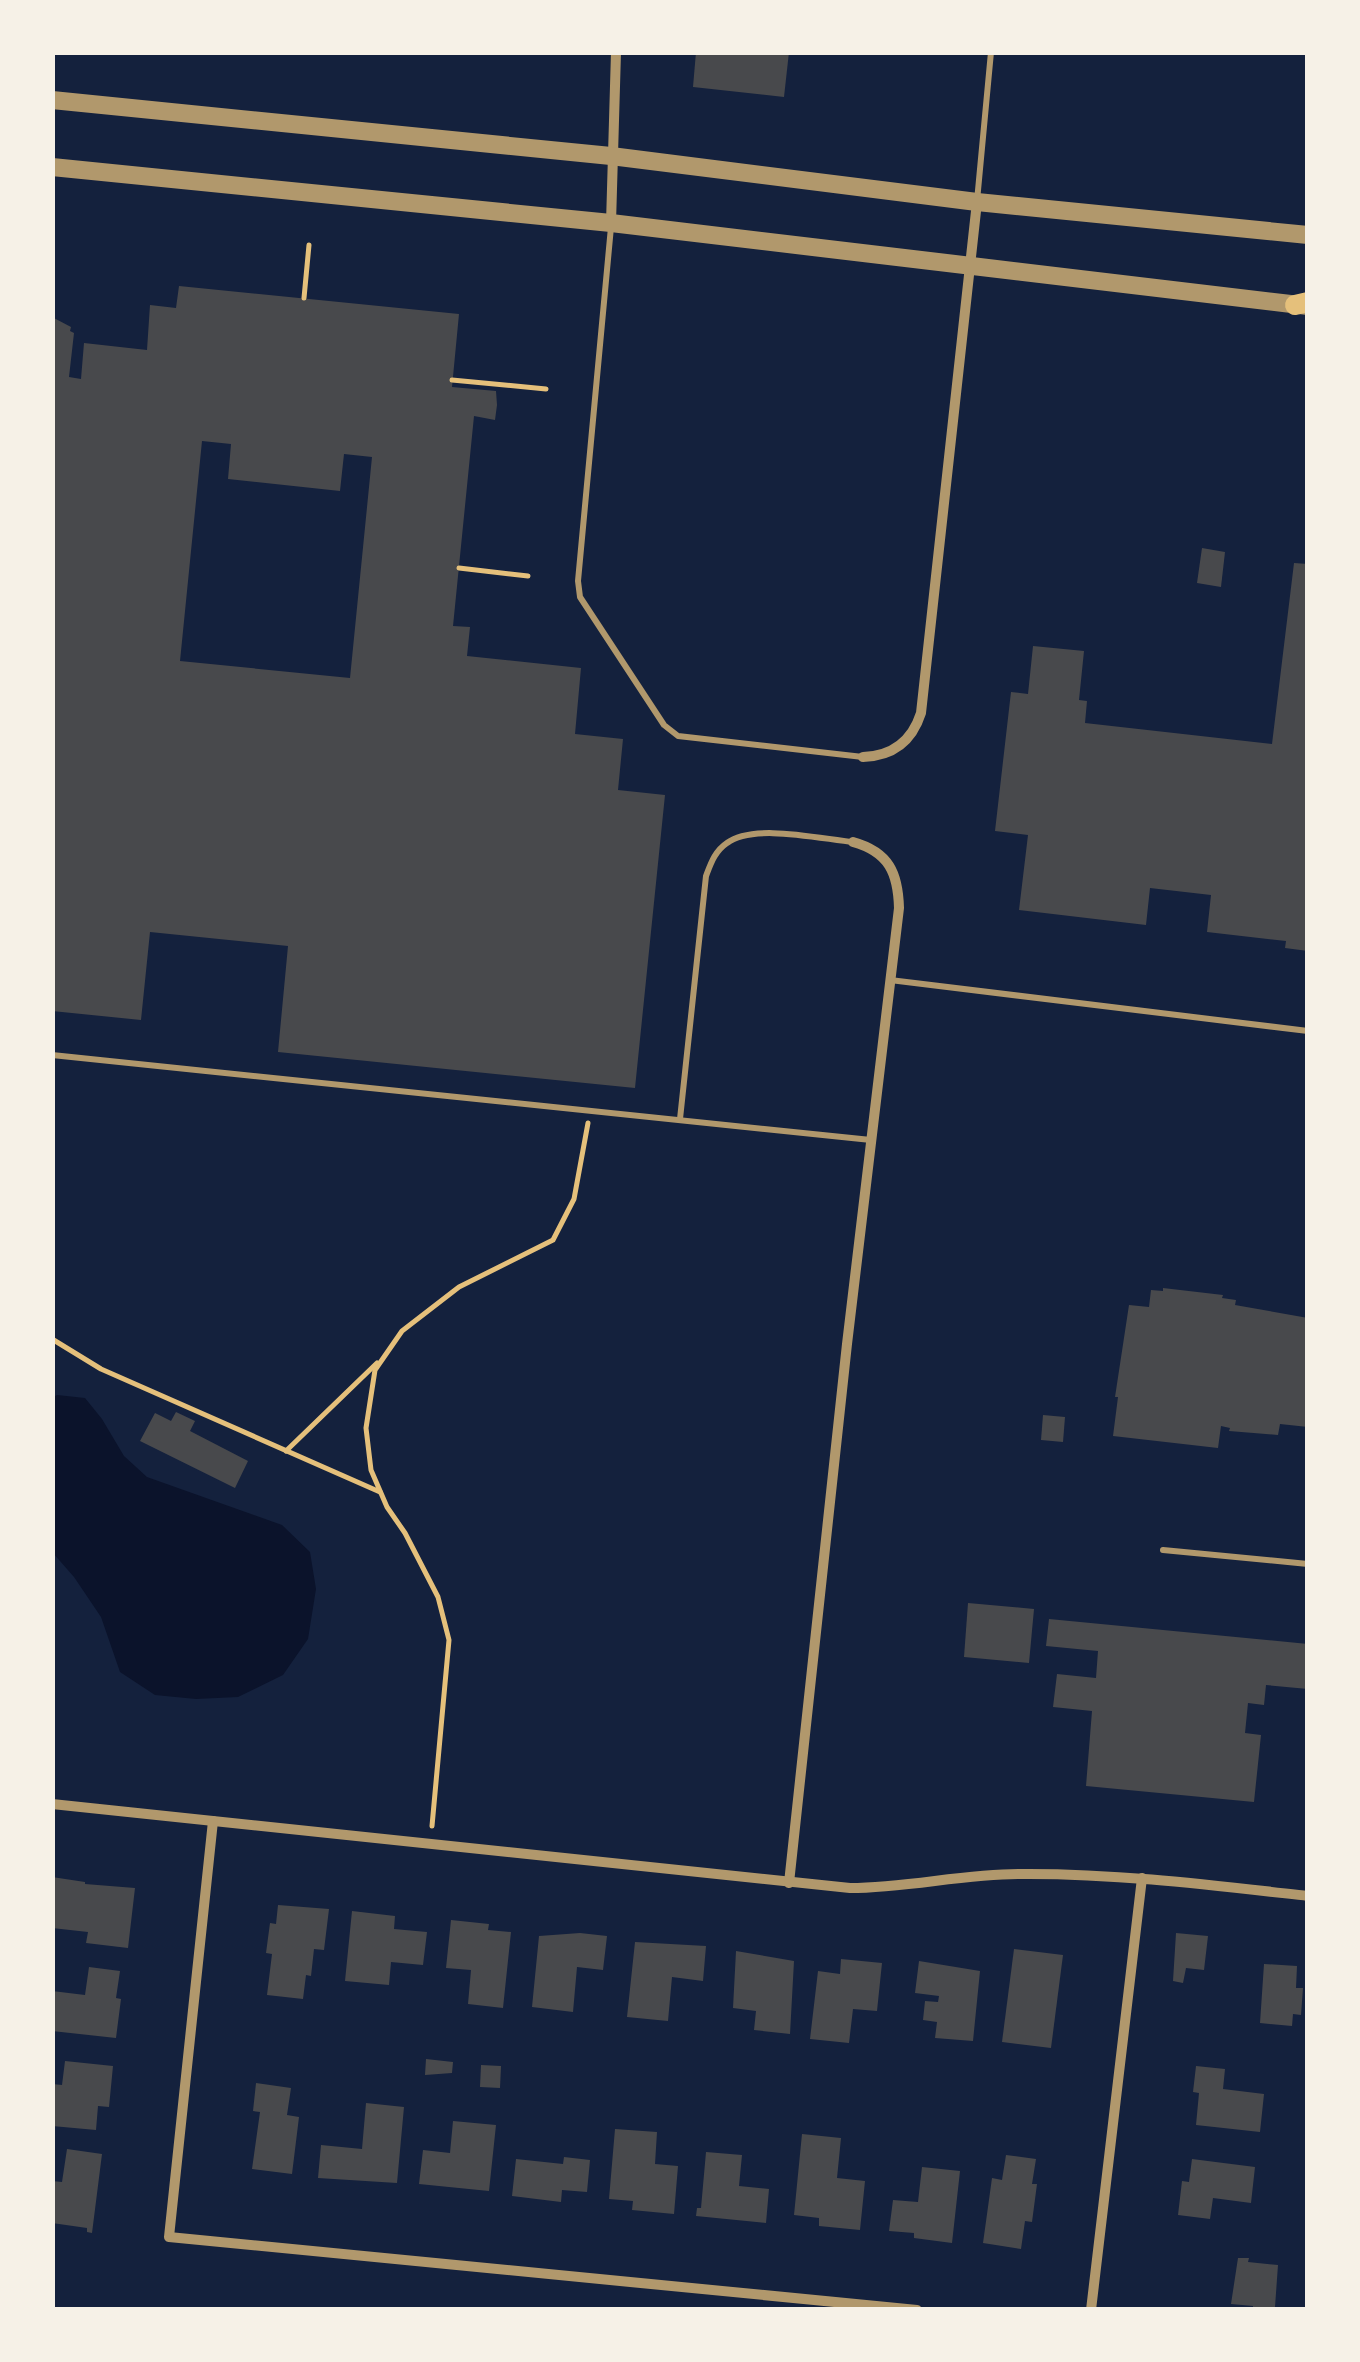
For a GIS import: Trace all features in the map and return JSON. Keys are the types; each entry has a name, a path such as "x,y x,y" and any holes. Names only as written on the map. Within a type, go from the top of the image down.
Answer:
{"street":[{"path":"612,223 616,52"},
{"path":"52,100 611,156 977,202 1308,235"},
{"path":"52,167 612,223 970,268 1303,304"},
{"path":"863,757 881,756 899,747 915,731 922,713 977,202"},
{"path":"789,1883 899,908 898,880 887,859 871,847 853,842"},
{"path":"52,1804 789,1883 864,1888 1012,1874 1142,1878 1308,1896"},
{"path":"213,1821 170,2237 916,2310"},
{"path":"1091,2310 1142,1878"}],"lane":[{"path":"977,202 990,52"},
{"path":"612,223 578,580 580,597 664,725 678,736 863,757"},
{"path":"680,1119 706,876 715,855 729,841 746,834 853,842"},
{"path":"890,980 1308,1030"},
{"path":"52,1055 871,1140"},
{"path":"1163,1550 1308,1564"}],"path":[{"path":"304,298 309,245"},
{"path":"452,380 546,390"},
{"path":"459,568 528,576"},
{"path":"430,1844 449,1640 438,1597 370,1470 366,1428 375,1370 402,1330 459,1287 553,1240 574,1199 590,1110"},
{"path":"55,1344 101,1369 381,1493"},
{"path":"286,1451 386,1354"}],"water":[{"path":"52,1398 85,1398 124,1456 147,1477 282,1525 310,1552 316,1589 308,1639 283,1675 238,1697 196,1699 155,1695 120,1672 101,1617 53,1553"}],"building":[{"path":"696,52 789,52 784,97 693,87"},
{"path":"179,286 459,314 452,387 496,391 497,405 495,420 474,416 453,626 470,627 467,656 581,668 575,734 623,739 618,790 665,795 635,1088 278,1052 288,946 150,932 141,1020 52,1011 52,317 71,327 74,333 69,377 81,379 84,343 147,350 150,305 176,308","holes":["202,441 231,444 228,479 340,491 344,454 372,457 350,678 180,661"]},
{"path":"1202,548 1225,552 1221,587 1197,583"},
{"path":"1294,563 1308,564 1308,951 1285,948 1286,941 1207,932 1211,895 1150,888 1146,925 1019,910 1028,835 995,831 1011,692 1028,694 1033,646 1084,651 1079,700 1087,701 1085,723 1272,744"},
{"path":"1151,1290 1223,1295 1222,1298 1236,1300 1235,1305 1308,1318 1308,1427 1280,1424 1278,1435 1229,1431 1230,1428 1221,1426 1218,1448 1113,1436 1129,1305 1149,1307"},
{"path":"176,1412 195,1421 190,1431 248,1461 235,1488 140,1441 155,1413 171,1421"},
{"path":"1043,1415 1065,1417 1063,1442 1041,1440"},
{"path":"968,1603 1034,1609 1029,1663 964,1657"},
{"path":"1049,1619 1308,1644 1308,1689 1266,1685 1264,1705 1248,1703 1245,1733 1261,1735 1254,1802 1086,1786 1092,1711 1053,1707 1057,1674 1096,1678 1098,1651 1046,1646"},
{"path":"52,1877 135,1888 128,1948 86,1943 88,1932 52,1928"},
{"path":"278,1905 329,1909 324,1950 314,1949 303,1999 267,1995 272,1954 266,1953 270,1923 276,1924"},
{"path":"352,1911 395,1916 394,1929 427,1932 423,1965 391,1962 389,1985 345,1981"},
{"path":"451,1920 489,1924 488,1930 511,1932 503,2008 468,2004 471,1970 446,1968"},
{"path":"1176,1933 1208,1936 1204,1970 1186,1968 1183,1983 1173,1981"},
{"path":"539,1936 607,1936 603,1970 577,1967 573,2012 532,2007"},
{"path":"635,1942 706,1946 703,1981 672,1977 668,2021 627,2017"},
{"path":"1014,1949 1063,1955 1051,2048 1002,2042"},
{"path":"736,1951 794,1961 790,2034 754,2030 756,2011 733,2008"},
{"path":"841,1959 882,1963 877,2011 853,2009 849,2043 810,2039 818,1971 840,1974"},
{"path":"919,1961 980,1971 973,2041 935,2038 937,2022 923,2020 925,2001 938,2002 939,1996 915,1993"},
{"path":"1264,1964 1297,1966 1296,1988 1303,1988 1301,2015 1293,2014 1292,2026 1260,2023"},
{"path":"89,1967 120,1971 116,2038 52,2031 52,1991 85,1995"},
{"path":"426,2059 453,2062 452,2073 425,2075"},
{"path":"65,2061 113,2066 109,2107 98,2106 96,2130 52,2126 52,2084 62,2085"},
{"path":"481,2065 501,2066 500,2088 480,2087"},
{"path":"1196,2066 1225,2069 1223,2089 1264,2094 1260,2132 1196,2125"},
{"path":"256,2083 291,2088 287,2115 299,2117 292,2174 252,2169 260,2112 253,2111"},
{"path":"366,2103 404,2107 397,2183 318,2178 321,2145 362,2149"},
{"path":"453,2121 496,2125 489,2191 419,2184 423,2150 450,2153"},
{"path":"615,2129 657,2132 655,2164 678,2166 674,2214 632,2210 633,2201 609,2199"},
{"path":"802,2134 841,2138 837,2178 865,2181 860,2230 819,2226 819,2218 794,2215"},
{"path":"67,2149 102,2154 92,2233 87,2228 52,2223 52,2181 62,2182"},
{"path":"706,2152 742,2155 739,2186 769,2189 766,2223 696,2216 697,2208 701,2208"},
{"path":"1006,2155 1036,2159 1032,2222 1025,2221 1021,2249 983,2243 992,2178 1002,2180"},
{"path":"564,2157 590,2160 587,2192 562,2190 561,2202 512,2196 516,2159 563,2164"},
{"path":"1192,2159 1255,2167 1251,2203 1213,2198 1210,2219 1178,2215 1182,2181 1189,2182"},
{"path":"922,2167 960,2171 952,2243 889,2231 893,2200 918,2202"},
{"path":"1238,2258 1278,2265 1275,2307 1253,2310 1253,2306 1231,2304"}]}
